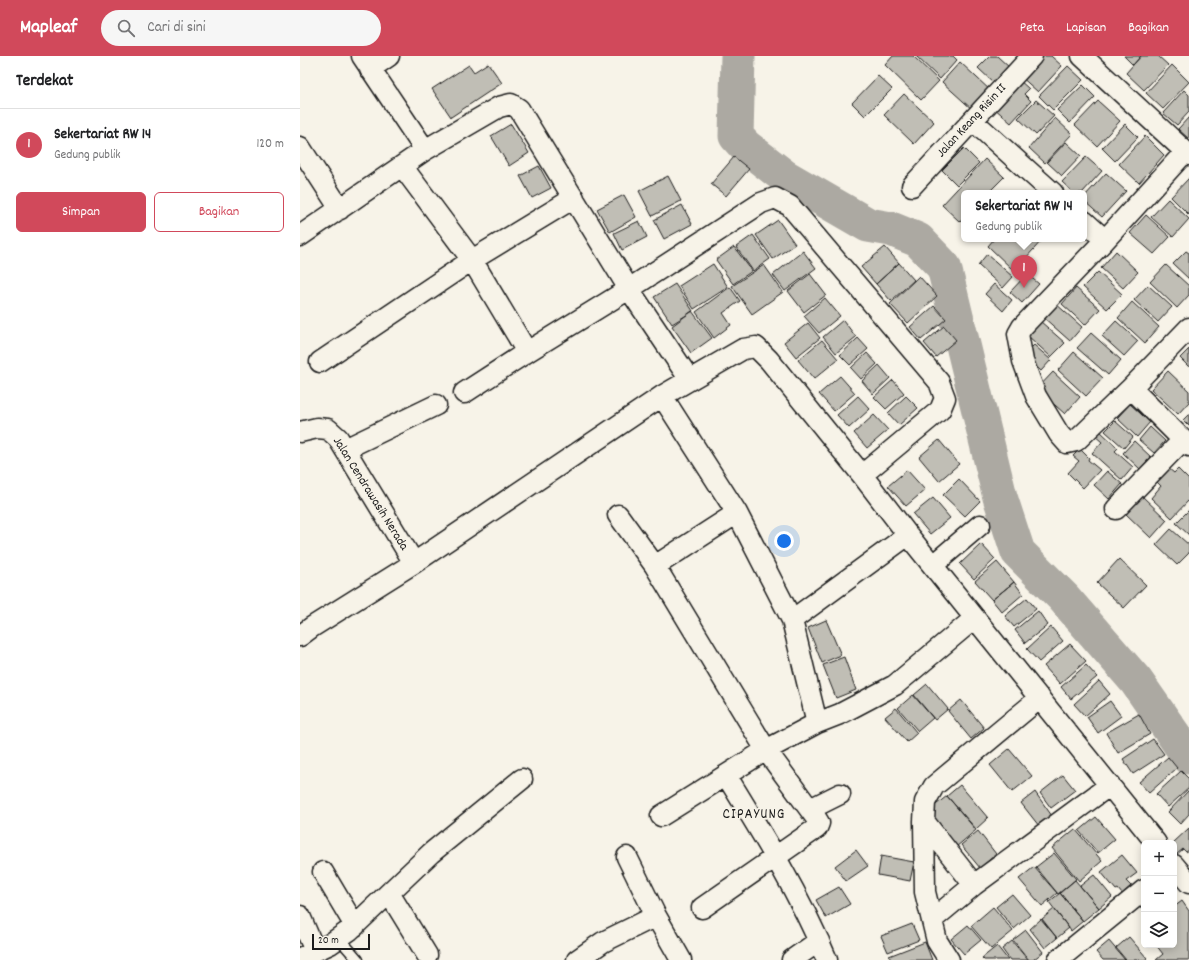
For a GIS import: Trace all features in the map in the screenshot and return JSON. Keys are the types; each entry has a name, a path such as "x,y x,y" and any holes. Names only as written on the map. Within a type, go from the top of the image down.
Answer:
{"street":[{"path":"389,56 366,62 425,150"},
{"name":"Jalan Keang Risin II","path":"912,186 1032,56"},
{"path":"1082,56 1187,154 1022,327 1018,334 1022,361 1036,396 1059,434 1067,443 1076,441 1131,388 1189,328"},
{"path":"300,236 425,150 499,106 510,104 519,109 629,289 690,380"},
{"path":"982,129 1050,190"},
{"path":"300,147 340,209"},
{"path":"402,166 472,260 527,352"},
{"path":"320,362 472,260 574,198"},
{"path":"464,393 629,289 761,203 775,198 790,206 940,382 945,398 940,410 862,476"},
{"path":"1087,224 1105,240"},
{"path":"300,636 414,563 662,396 743,348 756,347 769,360 1154,840"},
{"path":"1116,510 1186,443 1131,388"},
{"path":"662,396 737,513 792,620 817,723"},
{"path":"345,450 436,405"},
{"name":"Jalan Cendrawasih Nerada","path":"300,432 317,428 328,429 338,438 414,563"},
{"path":"655,566 737,513"},
{"path":"618,515 655,566 766,750 810,809 818,823 817,828 702,908"},
{"path":"933,565 980,525"},
{"path":"792,620 908,535"},
{"path":"662,816 766,750 895,685 975,618"},
{"path":"949,960 937,941 925,892 925,802 934,786 1040,698"},
{"path":"726,775 776,856 827,960"},
{"path":"300,916 307,955 339,938 354,926 431,854 522,779"},
{"path":"932,920 974,885 1110,785"},
{"path":"810,809 840,794"},
{"path":"924,821 974,885"},
{"path":"627,857 656,916 681,960"},
{"path":"1177,869 1189,883"},
{"path":"323,872 354,926"},
{"path":"1058,960 1141,892"},
{"path":"389,894 427,955"},
{"path":"580,959 603,942 656,916"},
{"path":"792,960 819,941"}],"lane":[{"path":"339,938 358,960"}],"building":[{"path":"893,56 913,56 939,81 921,100 885,65"},
{"path":"916,56 953,56 957,60 940,79"},
{"path":"990,56 997,56 1010,68 995,84 978,68"},
{"path":"1037,56 1051,56 1062,66 1038,92 1019,75"},
{"path":"1124,56 1141,56 1133,65"},
{"path":"1141,56 1158,56 1168,65 1144,90 1126,73"},
{"path":"960,62 992,92 974,111 942,82"},
{"path":"488,63 502,83 451,117 432,89 469,65 474,72"},
{"path":"1172,65 1189,82 1163,109 1146,93"},
{"path":"1068,66 1083,80 1053,110 1039,96"},
{"path":"878,76 892,89 865,116 852,103"},
{"path":"1018,79 1029,89 1024,94 1031,101 1011,123 993,107"},
{"path":"1083,85 1095,97 1070,123 1057,110"},
{"path":"1184,90 1189,95 1189,112 1177,125 1163,113"},
{"path":"904,94 934,122 914,144 884,115"},
{"path":"1036,100 1054,116 1036,135 1018,118"},
{"path":"1098,101 1120,121 1097,146 1075,125"},
{"path":"1189,117 1189,139 1178,129"},
{"path":"1055,118 1072,134 1045,163 1029,148"},
{"path":"511,124 529,153 509,166 491,136"},
{"path":"1125,124 1138,137 1115,161 1102,148"},
{"path":"1145,136 1164,155 1139,183 1119,164"},
{"path":"1066,142 1081,156 1062,176 1047,162"},
{"path":"964,148 979,163 957,185 942,170"},
{"path":"734,157 749,169 726,196 711,184"},
{"path":"1086,157 1102,171 1085,190 1071,190 1062,182"},
{"path":"985,159 1004,177 991,190 961,190 960,222 942,205"},
{"path":"539,166 551,188 532,198 520,176"},
{"path":"1106,173 1126,191 1102,217 1087,204 1087,194"},
{"path":"668,176 681,201 652,216 639,191"},
{"path":"1189,178 1189,215 1171,197"},
{"path":"624,195 636,217 610,232 597,209"},
{"path":"1168,199 1189,219 1173,237 1151,217"},
{"path":"682,205 692,224 664,239 654,220"},
{"path":"1146,215 1170,237 1154,254 1130,233"},
{"path":"778,220 795,244 773,259 756,235"},
{"path":"639,221 647,237 622,250 614,233"},
{"path":"753,235 770,259 753,271 736,247"},
{"path":"991,242 1040,242 1014,271 988,246"},
{"path":"734,247 752,271 733,284 716,260"},
{"path":"885,247 899,263 876,284 861,267"},
{"path":"803,251 816,268 785,291 773,275"},
{"path":"1116,251 1138,272 1123,288 1101,268"},
{"path":"1186,251 1189,253 1189,279 1173,264"},
{"path":"987,254 1013,277 1003,288 978,265"},
{"path":"899,263 914,280 891,301 876,284"},
{"path":"713,264 728,287 694,309 679,286"},
{"path":"764,265 783,292 752,314 732,286"},
{"path":"1166,265 1189,286 1189,295 1177,308 1150,282"},
{"path":"1098,272 1122,294 1107,309 1083,287"},
{"path":"810,274 826,295 804,312 788,291"},
{"path":"1027,274 1039,284 1022,303 1010,292"},
{"path":"919,276 937,296 908,323 890,304"},
{"path":"675,284 693,311 672,324 654,297"},
{"path":"994,284 1012,300 1003,311 985,294"},
{"path":"1148,285 1172,307 1158,322 1134,300"},
{"path":"730,287 740,301 723,313 731,325 714,338 696,312"},
{"path":"1076,288 1100,309 1085,325 1062,304"},
{"path":"825,298 840,316 819,333 804,316"},
{"path":"1132,302 1159,327 1145,343 1118,318"},
{"path":"1055,303 1082,327 1070,341 1043,317"},
{"path":"934,306 946,319 921,340 910,327"},
{"path":"692,311 712,338 691,353 672,326"},
{"path":"843,320 856,337 836,353 823,337"},
{"path":"1040,321 1065,343 1051,357 1027,335"},
{"path":"1116,321 1138,341 1124,356 1102,336"},
{"path":"808,323 820,338 796,357 784,342"},
{"path":"944,326 956,340 936,357 924,343"},
{"path":"1091,333 1121,360 1108,375 1077,348"},
{"path":"858,338 868,349 850,365 840,355"},
{"path":"822,340 838,359 814,379 798,360"},
{"path":"1034,345 1051,360 1041,371 1024,355"},
{"path":"1189,349 1189,367 1180,358"},
{"path":"1074,352 1103,378 1086,396 1058,370"},
{"path":"867,353 877,364 861,379 851,368"},
{"path":"879,365 890,378 873,394 862,381"},
{"path":"1168,371 1189,391 1189,402 1178,414 1151,389"},
{"path":"1053,372 1080,397 1065,414 1037,389"},
{"path":"840,376 855,393 834,411 819,394"},
{"path":"893,380 904,393 886,409 874,397"},
{"path":"858,396 870,409 849,428 837,415"},
{"path":"906,396 918,408 899,425 888,413"},
{"path":"1130,404 1150,422 1137,437 1117,418"},
{"path":"1189,414 1189,426 1183,420"},
{"path":"874,415 888,430 867,448 854,433"},
{"path":"1115,421 1133,437 1124,448 1105,431"},
{"path":"1150,427 1165,441 1154,453 1139,440"},
{"path":"1099,430 1118,448 1115,451 1133,467 1122,480 1092,453 1102,442 1094,435"},
{"path":"939,440 959,464 939,481 919,457"},
{"path":"1134,441 1151,457 1140,469 1123,453"},
{"path":"1080,449 1089,458 1088,460 1100,470 1083,488 1068,473 1079,461 1073,456"},
{"path":"1168,468 1174,473 1178,469 1189,480 1189,500 1172,518 1151,498 1161,486 1156,481"},
{"path":"907,470 925,490 906,506 888,486"},
{"path":"1107,471 1122,484 1109,499 1094,485"},
{"path":"959,479 980,501 965,516 943,495"},
{"path":"1142,496 1167,520 1151,538 1125,513"},
{"path":"933,498 950,518 930,534 913,514"},
{"path":"1189,510 1189,535 1176,523"},
{"path":"1171,529 1189,545 1189,553 1177,565 1156,545"},
{"path":"981,544 995,559 974,579 960,564"},
{"path":"1119,559 1146,585 1124,608 1097,583"},
{"path":"997,562 1014,582 992,600 975,581"},
{"path":"1014,582 1023,594 1002,612 992,600"},
{"path":"1027,598 1036,609 1014,627 1005,616"},
{"path":"1038,611 1048,625 1025,643 1015,630"},
{"path":"826,620 841,655 822,663 808,628"},
{"path":"1051,627 1063,641 1039,662 1027,649"},
{"path":"1070,644 1086,661 1060,684 1044,666"},
{"path":"844,657 856,690 836,698 823,665"},
{"path":"1086,665 1097,677 1071,699 1061,687"},
{"path":"1099,681 1110,694 1085,716 1074,704"},
{"path":"927,684 948,709 935,720 914,695"},
{"path":"913,695 933,718 918,731 898,708"},
{"path":"961,700 984,728 971,739 948,711"},
{"path":"1110,701 1121,716 1098,733 1087,717"},
{"path":"896,708 917,733 907,742 885,717"},
{"path":"1139,714 1150,734 1118,753 1106,733"},
{"path":"1153,739 1164,754 1133,774 1123,759"},
{"path":"1009,749 1032,776 1012,792 990,765"},
{"path":"1168,757 1177,768 1149,793 1139,782"},
{"path":"1181,771 1189,779 1189,788 1168,807 1156,794"},
{"path":"1063,775 1075,790 1051,808 1040,793"},
{"path":"960,785 988,818 976,829 947,796"},
{"path":"1189,790 1189,814 1180,824 1168,812"},
{"path":"1035,792 1052,816 1039,826 1021,803"},
{"path":"947,796 976,830 956,847 927,812"},
{"path":"1096,817 1115,839 1098,853 1079,831"},
{"path":"1189,828 1189,850 1186,852 1183,849 1177,854 1176,840"},
{"path":"1075,829 1102,861 1079,881 1052,848"},
{"path":"978,831 996,854 980,868 961,845"},
{"path":"856,850 868,866 846,881 835,866"},
{"path":"1054,853 1076,879 1058,894 1036,867"},
{"path":"1122,855 1137,873 1126,881 1131,886 1122,894 1118,889 1116,890 1101,872"},
{"path":"881,856 914,862 910,881 878,875"},
{"path":"1034,867 1057,893 1042,906 1019,879"},
{"path":"1094,875 1112,897 1099,908 1080,886"},
{"path":"1075,880 1099,908 1083,921 1060,893"},
{"path":"839,887 850,904 826,918 816,900"},
{"path":"1060,893 1083,921 1071,931 1049,902"},
{"path":"1012,894 1030,915 1014,929 996,907"},
{"path":"1182,901 1189,911 1189,960 1156,960 1163,954 1158,948 1177,948 1177,905"},
{"path":"993,907 1013,931 991,949 971,926"},
{"path":"1054,909 1069,928 1057,938 1042,919"},
{"path":"1041,919 1057,938 1045,948 1030,929"},
{"path":"912,924 919,940 888,952 881,936"},
{"path":"968,925 981,940 964,954 951,939"},
{"path":"1026,930 1043,952 1033,960 1029,960 1013,940"},
{"path":"1129,937 1147,958 1145,960 1126,960 1116,948"},
{"path":"1012,941 1028,960 1010,960 1002,949"},
{"path":"1109,941 1125,960 1103,960 1096,952"},
{"path":"925,942 932,960 891,960 889,956"},
{"path":"997,946 1008,960 984,960 982,958"}],"waterway":[{"path":"738,56 736,136 745,146 785,177 868,225 891,229 918,240 944,267 1000,497 1018,552 1063,597 1136,681 1189,757"}],"place":[{"name":"Sekertariat RW 14","path":"1024,288"}],"district":[{"name":"CIPAYUNG","path":"754,815"}]}
